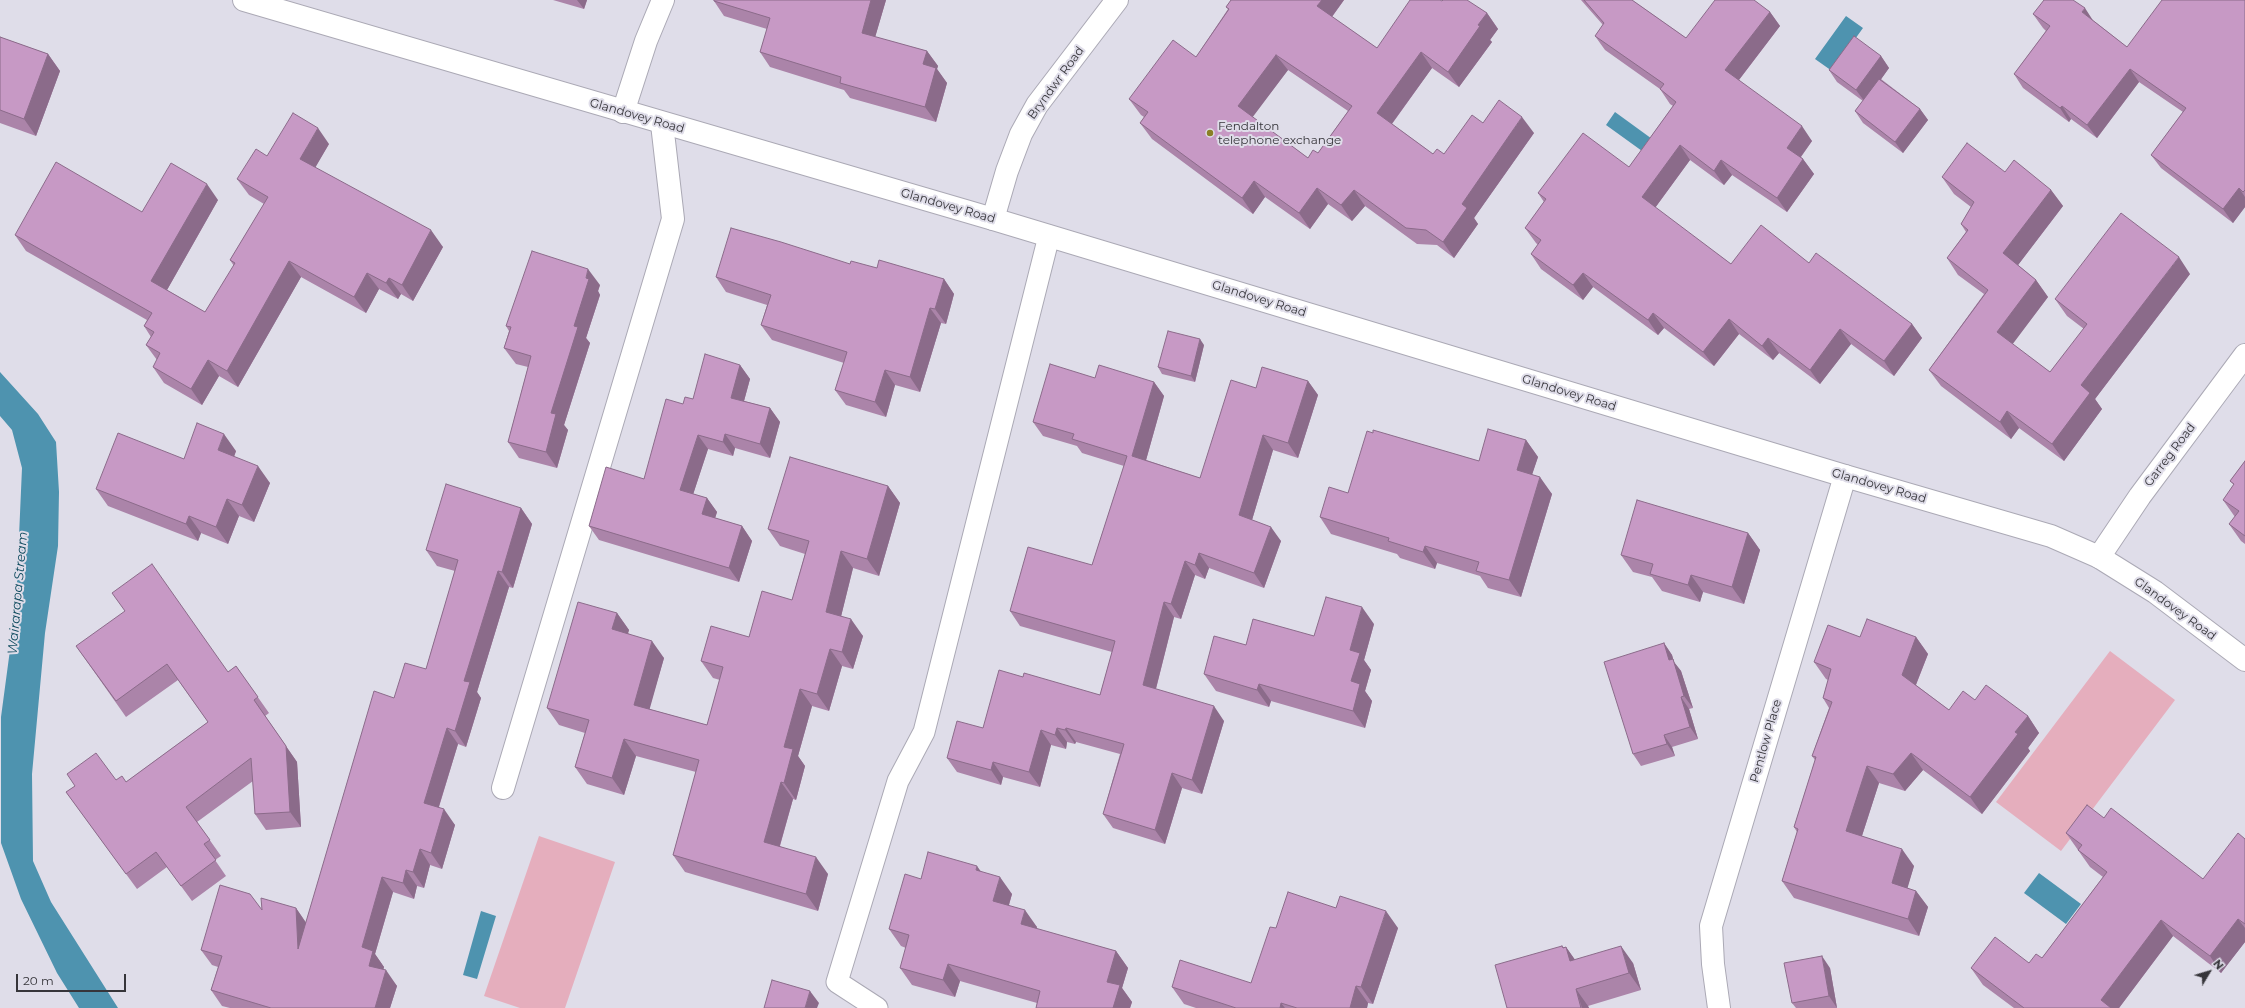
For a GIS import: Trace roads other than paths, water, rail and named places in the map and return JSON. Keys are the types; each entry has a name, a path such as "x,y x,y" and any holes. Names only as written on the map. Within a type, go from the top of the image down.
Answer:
{"street":[{"name":"Glandovey Road","path":"244,0 662,124 993,219 1845,476 2051,536 2099,557 2155,592 2245,660"},
{"path":"623,112 646,41 663,0"},
{"name":"Bryndwr Road","path":"993,219 1021,134 1034,111 1117,0"},
{"path":"503,788 672,219 662,124"},
{"name":"Garreg Road","path":"2099,557 2140,496 2245,355"},
{"name":"Pentlow Place","path":"1720,1008 1713,964 1711,926 1845,476"}],"lane":[{"path":"877,1008 837,982 898,781 924,732 1049,236"}],"water":[{"path":"1846,16 1863,28 1832,71 1815,59"},
{"path":"1615,112 1659,144 1649,156 1606,125"},
{"name":"Wairarapa Stream","path":"0,372 38,414 56,442 59,492 58,546 45,633 32,774 33,861 51,902 118,1008 79,1008 57,973 21,899 1,843 1,717 16,605 22,468 12,430 0,416"},
{"path":"2039,873 2081,904 2066,924 2024,893"},
{"path":"481,911 496,916 477,979 463,975"}],"place":[{"name":"Fendalton telephone exchange","path":"1210,133"}]}
